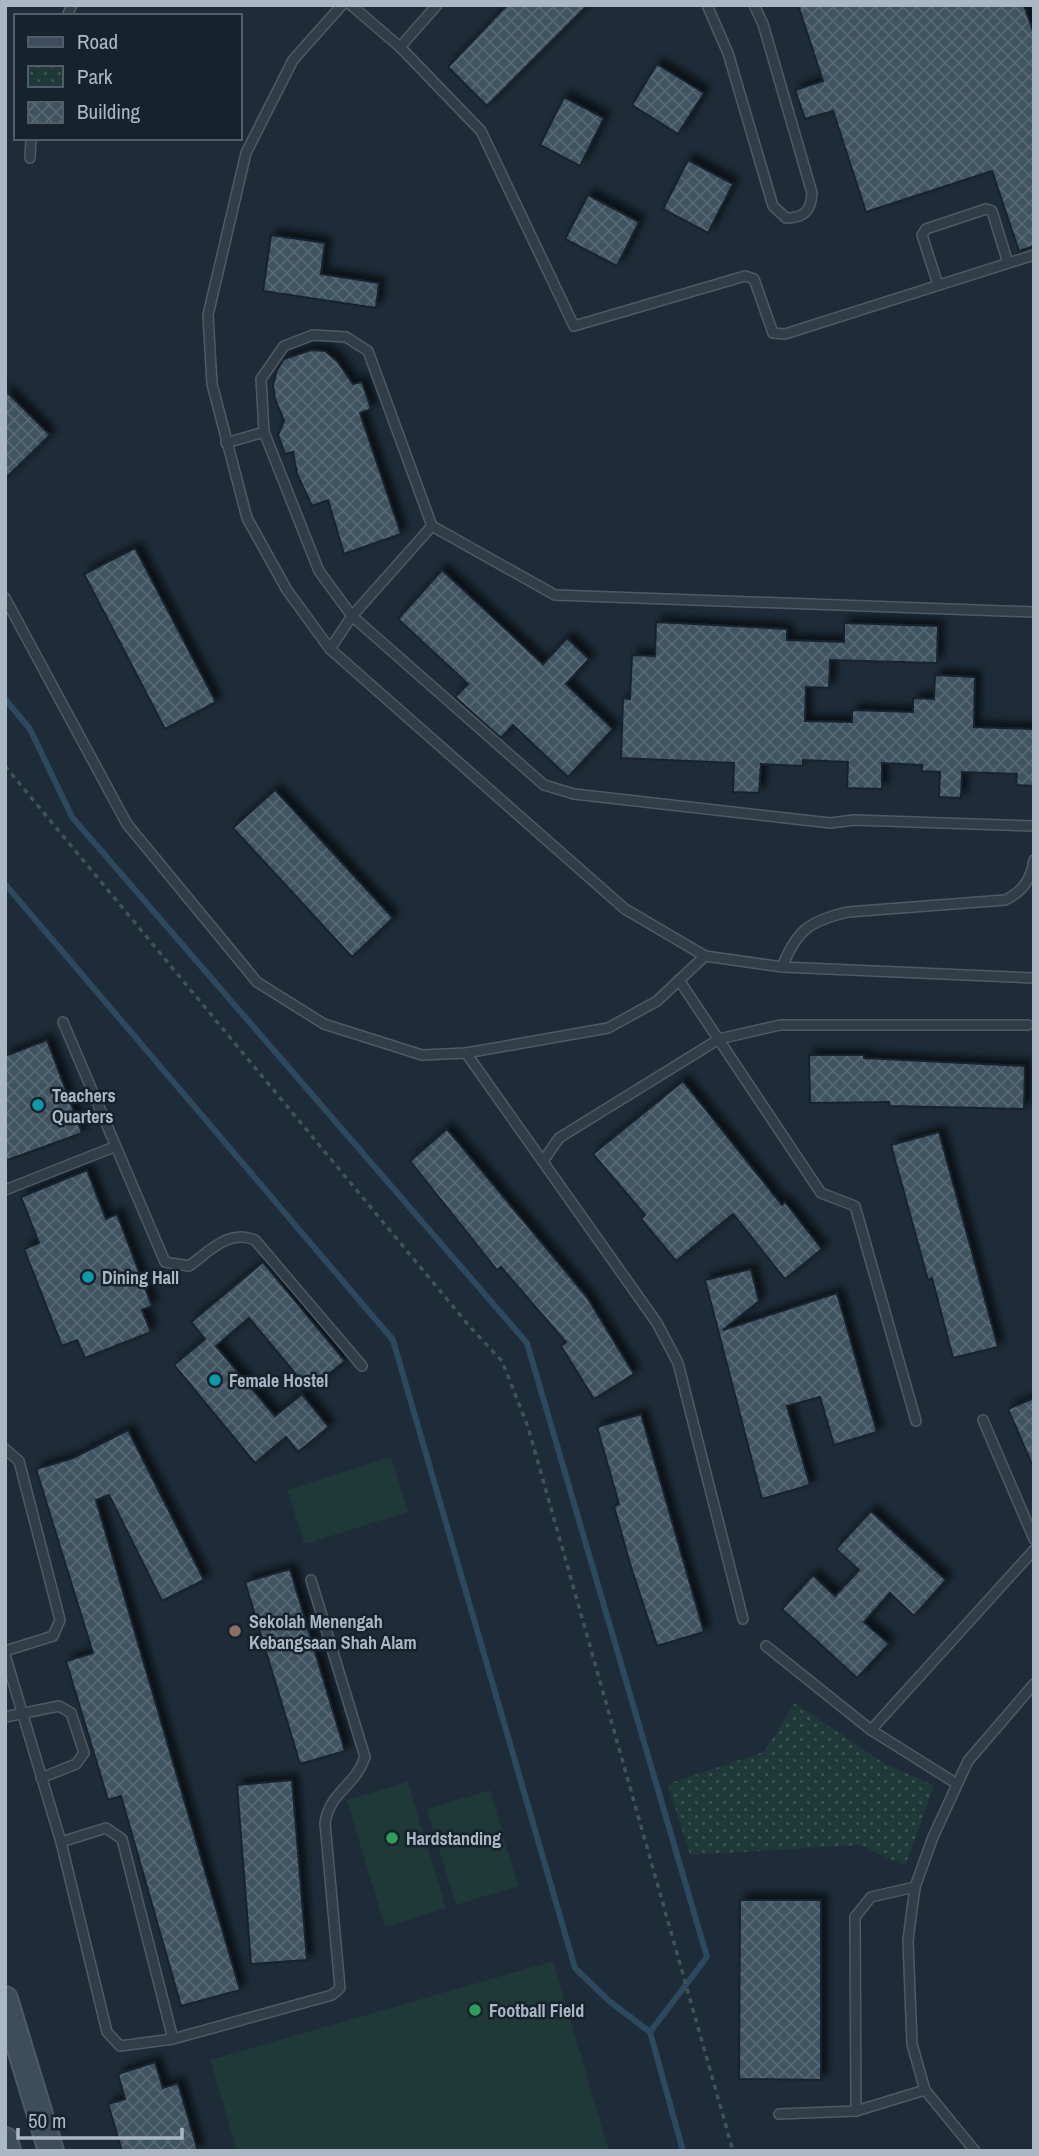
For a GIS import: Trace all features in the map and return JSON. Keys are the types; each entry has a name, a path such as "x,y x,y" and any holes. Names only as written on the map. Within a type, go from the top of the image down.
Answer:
{"street":[{"path":"5,1999 51,2151"},
{"path":"5,2140 8,2151"}],"lane":[{"path":"342,5 293,60 246,153 208,315 212,384 247,518 287,590 330,649 625,909 705,956 782,967 1034,978"},
{"path":"351,5 400,47 481,131 574,326 745,276 754,279 773,332 785,334 1034,255"},
{"path":"400,47 437,5"},
{"path":"707,5 728,53 773,206 786,218 796,218 804,215 811,206 812,193 763,24 754,5"},
{"path":"30,158 31,140"},
{"path":"938,285 922,235 926,229 986,209 992,211 1008,263"},
{"path":"1034,612 555,595 432,526 368,351 346,337 313,335 284,346 261,379 264,432 319,571 352,616 544,785 574,794 830,823 854,820 1034,826"},
{"path":"226,443 264,432"},
{"path":"330,649 352,616 432,526"},
{"path":"5,598 127,824 257,982 324,1024 422,1055 466,1053 608,1028 657,1001 705,956"},
{"path":"782,967 792,943 809,925 823,918 848,912 1005,900 1025,886 1032,877 1034,860"},
{"path":"679,980 821,1194 855,1206 916,1421"},
{"path":"63,1022 114,1147 166,1262 189,1266 231,1236 242,1234 255,1240 362,1366"},
{"path":"542,1161 559,1138 719,1039 780,1025 1028,1025"},
{"path":"466,1053 657,1323 678,1363 743,1619"},
{"path":"5,1190 114,1147"},
{"path":"982,1420 1034,1539"},
{"path":"5,1449 19,1461 60,1620 53,1636 5,1653 61,1842 107,2032 120,2046 173,2039 332,1995 340,1988 325,1823 328,1806 360,1772 365,1757 311,1580"},
{"path":"871,1730 1034,1550"},
{"path":"765,1646 871,1730 957,1784"},
{"path":"975,2151 925,2090 912,2031 908,1940 915,1887 968,1761 1034,1684"},
{"path":"5,1717 59,1706 71,1713 84,1753 76,1764 41,1778"},
{"path":"61,1842 106,1828 122,1839 173,2039"},
{"path":"856,2111 855,1917 871,1897 915,1887"},
{"path":"779,2114 856,2111 925,2090"}],"path":[{"path":"5,766 461,1317 502,1361 528,1427 733,2151"}],"green space":[{"path":"391,1457 408,1512 305,1544 287,1490"},
{"path":"795,1703 885,1764 934,1785 905,1866 860,1845 690,1855 668,1784 764,1752"},
{"name":"Hardstanding","path":"408,1782 446,1908 385,1927 347,1800"},
{"name":"Hardstanding","path":"490,1790 518,1886 456,1905 427,1809"},
{"name":"Football Field","path":"553,1961 609,2151 237,2151 210,2060"}],"building":[{"path":"507,5 588,5 487,106 448,67"},
{"path":"798,5 1024,5 1034,34 1034,246 1019,251 992,171 866,212 833,111 805,119 795,90 823,81"},
{"path":"657,64 704,93 678,134 632,105"},
{"path":"564,97 604,118 580,166 540,145"},
{"path":"688,160 733,184 708,233 663,209"},
{"path":"588,195 639,222 617,266 565,239"},
{"path":"271,235 325,243 321,274 379,283 376,308 263,291"},
{"path":"311,350 325,351 337,361 353,384 362,382 371,409 360,413 401,534 344,554 328,500 312,506 297,474 293,452 285,454 278,435 284,421 275,399 273,385 277,370 284,359"},
{"path":"5,390 50,435 5,479"},
{"path":"135,548 216,702 165,729 84,574"},
{"path":"442,570 543,664 567,638 589,659 566,684 613,729 568,777 513,725 501,738 455,697 468,684 398,619"},
{"path":"656,622 787,629 787,640 844,642 844,623 938,626 937,663 830,660 829,688 806,687 805,721 852,722 852,710 913,712 913,698 934,699 935,675 975,677 974,727 1034,729 1034,786 1016,785 1017,774 962,772 961,798 939,797 940,772 922,771 922,765 882,763 882,789 847,788 848,762 803,760 803,766 761,764 759,793 733,792 734,763 621,758 623,698 630,699 632,655 655,656"},
{"path":"275,790 393,918 352,957 233,828"},
{"name":"Teachers Quarters","path":"47,1040 82,1133 5,1161 5,1056"},
{"path":"809,1055 864,1055 864,1058 1025,1066 1024,1109 889,1106 889,1102 810,1103"},
{"path":"683,1081 782,1205 785,1202 822,1249 785,1279 733,1214 676,1261 641,1219 645,1215 593,1154"},
{"path":"447,1129 587,1297 634,1374 594,1399 561,1346 566,1342 501,1267 497,1270 410,1161"},
{"path":"939,1132 998,1347 953,1358 932,1278 928,1280 891,1145"},
{"name":"Dining Hall","path":"87,1170 106,1219 117,1214 152,1306 142,1310 151,1332 85,1358 77,1340 62,1346 24,1249 39,1243 21,1197"},
{"path":"263,1262 345,1361 309,1390 249,1318 216,1346 275,1416 302,1394 329,1427 298,1452 286,1437 255,1463 174,1365 205,1339 191,1322"},
{"path":"751,1269 759,1301 723,1330 837,1293 877,1432 834,1445 820,1397 787,1406 810,1485 762,1499 705,1280"},
{"path":"1034,1398 1034,1469 1008,1409"},
{"path":"641,1414 704,1632 657,1646 614,1506 619,1504 597,1427"},
{"path":"128,1430 204,1580 162,1601 109,1495 96,1500 240,1990 181,2006 121,1796 108,1800 66,1661 93,1653 36,1469 73,1458"},
{"path":"871,1511 946,1580 914,1616 890,1593 864,1622 889,1644 857,1678 782,1609 813,1575 835,1596 859,1570 836,1549"},
{"path":"290,1569 345,1751 300,1764 245,1582"},
{"path":"292,1780 307,1960 251,1964 237,1785"},
{"path":"740,1900 821,1900 821,2080 739,2079"},
{"path":"155,2062 163,2088 178,2083 198,2151 122,2151 108,2104 125,2099 118,2074"}],"waterway":[{"path":"5,699 30,729 72,817 527,1343 707,1957 650,2032"},
{"path":"5,884 393,1340 575,1968 609,2001 650,2032 683,2151"}],"place":[{"name":"Teachers Quarters","path":"38,1105"},
{"name":"Dining Hall","path":"88,1277"},
{"name":"Female Hostel","path":"215,1380"},
{"name":"Sekolah Menengah Kebangsaan Shah Alam","path":"235,1631"},
{"name":"Hardstanding","path":"392,1838"},
{"name":"Football Field","path":"475,2010"}]}
